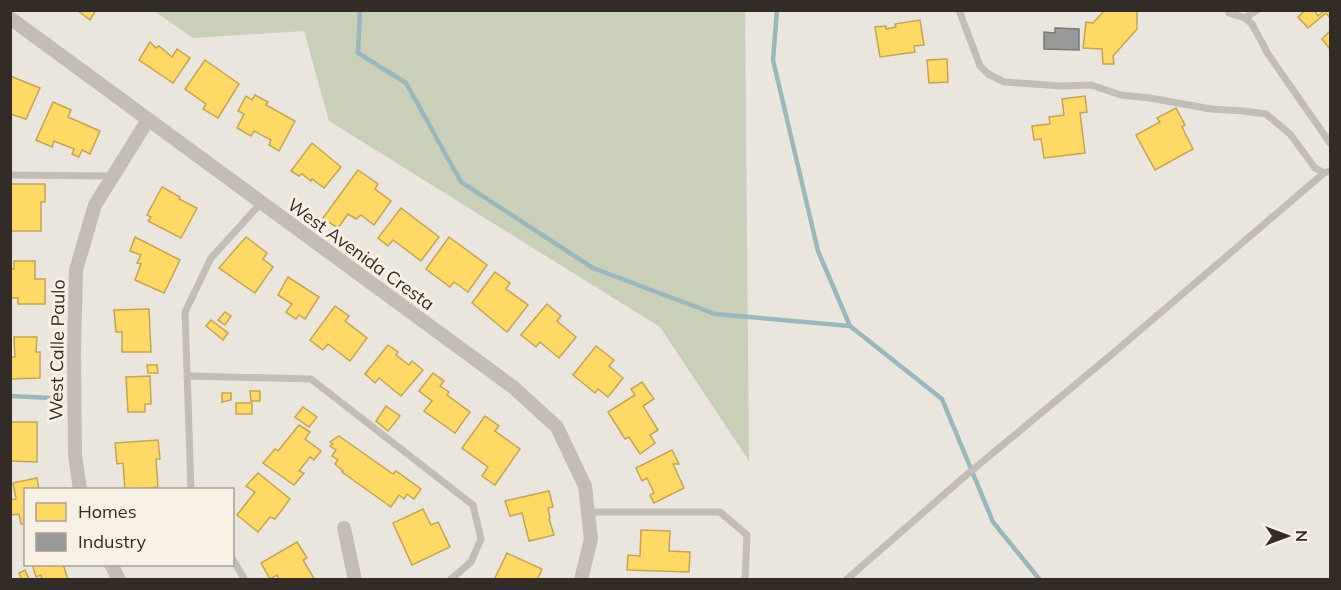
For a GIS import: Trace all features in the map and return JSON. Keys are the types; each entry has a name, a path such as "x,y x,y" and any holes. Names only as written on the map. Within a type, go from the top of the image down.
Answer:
{"street":[{"name":"West Avenida Cresta","path":"10,18 513,387 556,427 585,486 591,539 581,579"},
{"name":"West Calle Paulo","path":"80,488 75,455 76,270 95,205 148,120"},
{"path":"344,528 355,579"}],"lane":[{"path":"959,10 980,66 988,74 1004,82 1061,86 1091,85 1121,94 1211,109 1266,114 1290,134 1315,168 1327,172"},
{"path":"1228,10 1229,13 1245,18 1251,24 1268,54 1330,144"},
{"path":"1245,18 1257,10"},
{"path":"846,579 1327,172"},
{"path":"10,175 113,176"},
{"path":"191,488 185,312 211,258 261,203"},
{"path":"187,376 310,379 320,386 473,505 482,539 471,562 450,579"},
{"path":"588,512 720,512 747,535 745,579"},
{"path":"234,561 245,579"}],"green space":[{"path":"154,11 745,11 749,461 660,327 329,121 304,31 193,38"}],"building: Homes":[{"path":"77,10 96,10 90,20"},
{"path":"1105,10 1137,10 1137,29 1113,56 1114,64 1103,64 1102,49 1083,48 1086,22 1093,23"},
{"path":"1305,10 1314,10 1318,16 1325,10 1330,10 1330,18 1326,13 1308,28 1298,17"},
{"path":"920,20 924,45 914,46 915,52 880,57 875,27 886,26 886,29 896,27 895,24"},
{"path":"1330,31 1330,49 1322,39"},
{"path":"150,42 172,57 177,49 190,58 173,83 139,60"},
{"path":"947,59 948,82 929,83 927,60"},
{"path":"205,60 239,84 218,118 203,109 206,104 185,89"},
{"path":"10,76 40,88 26,119 10,114"},
{"path":"255,95 268,102 266,105 295,121 279,151 269,145 271,140 254,131 251,136 237,128 244,114 238,111 246,96 252,100"},
{"path":"1085,96 1087,112 1080,113 1085,153 1044,158 1041,139 1034,140 1032,126 1050,124 1049,117 1064,115 1062,99"},
{"path":"53,102 71,110 68,117 100,131 90,154 82,150 79,157 72,154 74,149 54,141 52,147 36,140"},
{"path":"1176,108 1185,125 1182,127 1193,149 1155,170 1136,135 1160,122 1157,118"},
{"path":"312,143 341,167 324,188 312,179 311,181 302,174 299,176 291,171"},
{"path":"358,170 378,184 375,189 391,201 374,225 361,215 356,219 348,214 338,228 323,218"},
{"path":"10,184 45,184 45,202 41,202 41,231 10,231"},
{"path":"162,187 197,208 181,238 148,221 151,217 147,215"},
{"path":"401,208 439,237 421,261 393,240 388,246 378,238"},
{"path":"135,237 180,260 164,293 135,280 141,264 137,263 141,255 130,251"},
{"path":"246,237 267,253 263,259 273,267 255,293 219,268"},
{"path":"449,237 487,265 468,292 454,282 450,287 426,269"},
{"path":"14,261 35,261 35,279 45,279 45,304 18,304 18,298 10,298 10,269 14,269"},
{"path":"495,272 510,283 506,289 528,305 507,332 472,303"},
{"path":"288,277 319,297 305,319 299,315 296,319 286,312 292,304 278,295"},
{"path":"547,304 561,316 557,321 576,337 559,358 540,342 536,347 521,335"},
{"path":"335,306 349,316 345,321 367,338 350,361 328,344 323,350 310,340"},
{"path":"149,309 151,352 122,352 122,332 116,332 114,310"},
{"path":"225,312 231,316 225,325 218,320"},
{"path":"211,320 228,333 223,340 206,326"},
{"path":"14,337 37,337 36,352 40,352 40,378 10,379 10,357 15,357"},
{"path":"388,345 398,352 396,355 409,365 412,361 423,370 401,396 379,378 375,383 365,374"},
{"path":"596,346 614,360 609,366 623,378 608,397 598,389 595,393 573,375"},
{"path":"147,365 157,365 158,373 148,373"},
{"path":"433,373 444,381 440,386 449,392 447,395 470,412 455,433 424,411 432,401 419,391"},
{"path":"150,376 151,404 145,404 145,412 128,412 126,377"},
{"path":"642,382 654,399 643,406 658,430 650,435 655,443 640,454 629,437 625,439 608,412 635,395 631,389"},
{"path":"250,391 260,391 260,401 251,401"},
{"path":"222,393 231,393 231,400 222,402"},
{"path":"236,403 252,403 252,414 236,414"},
{"path":"386,406 400,416 388,431 376,421"},
{"path":"303,407 317,417 309,427 295,417"},
{"path":"485,416 499,426 495,431 520,449 495,485 482,476 488,467 462,448"},
{"path":"10,422 37,422 37,462 10,461"},
{"path":"299,425 310,432 305,439 321,451 314,460 310,457 299,471 304,473 294,485 263,463 275,449 278,451"},
{"path":"339,436 393,474 396,471 421,489 414,499 407,494 404,499 399,495 391,507 342,472 335,464 338,460 332,456 336,450 330,446 333,444 330,442"},
{"path":"158,440 160,459 156,459 158,487 125,488 123,463 117,464 115,443"},
{"path":"672,450 679,464 673,464 684,488 654,503 650,495 654,493 647,478 642,481 636,468"},
{"path":"258,473 290,499 275,519 270,517 258,532 237,515 255,492 246,486"},
{"path":"37,478 39,488 24,488 24,524 21,524 19,514 12,515 10,508 10,500 16,499 13,483"},
{"path":"549,491 553,507 548,508 549,519 554,535 529,541 522,513 510,516 505,501"},
{"path":"423,509 431,525 438,522 450,547 412,565 393,523"},
{"path":"641,530 670,531 669,551 690,552 689,572 627,570 628,555 640,556"},
{"path":"297,542 307,558 303,560 315,580 279,580 277,575 270,579 261,563"},
{"path":"507,553 542,569 537,580 494,580"},
{"path":"33,566 64,566 68,580 42,580 41,575 36,577"},
{"path":"25,570 29,579 22,580 19,573"}],"building: Industry":[{"path":"1055,28 1079,29 1079,50 1044,49 1044,32 1055,33"}],"waterway":[{"path":"360,10 358,53 406,83 461,182 593,268 715,314 850,326 942,399 993,522 1040,580"},
{"path":"777,10 773,60 818,251 850,326"},
{"path":"10,396 51,398 62,404"}]}
